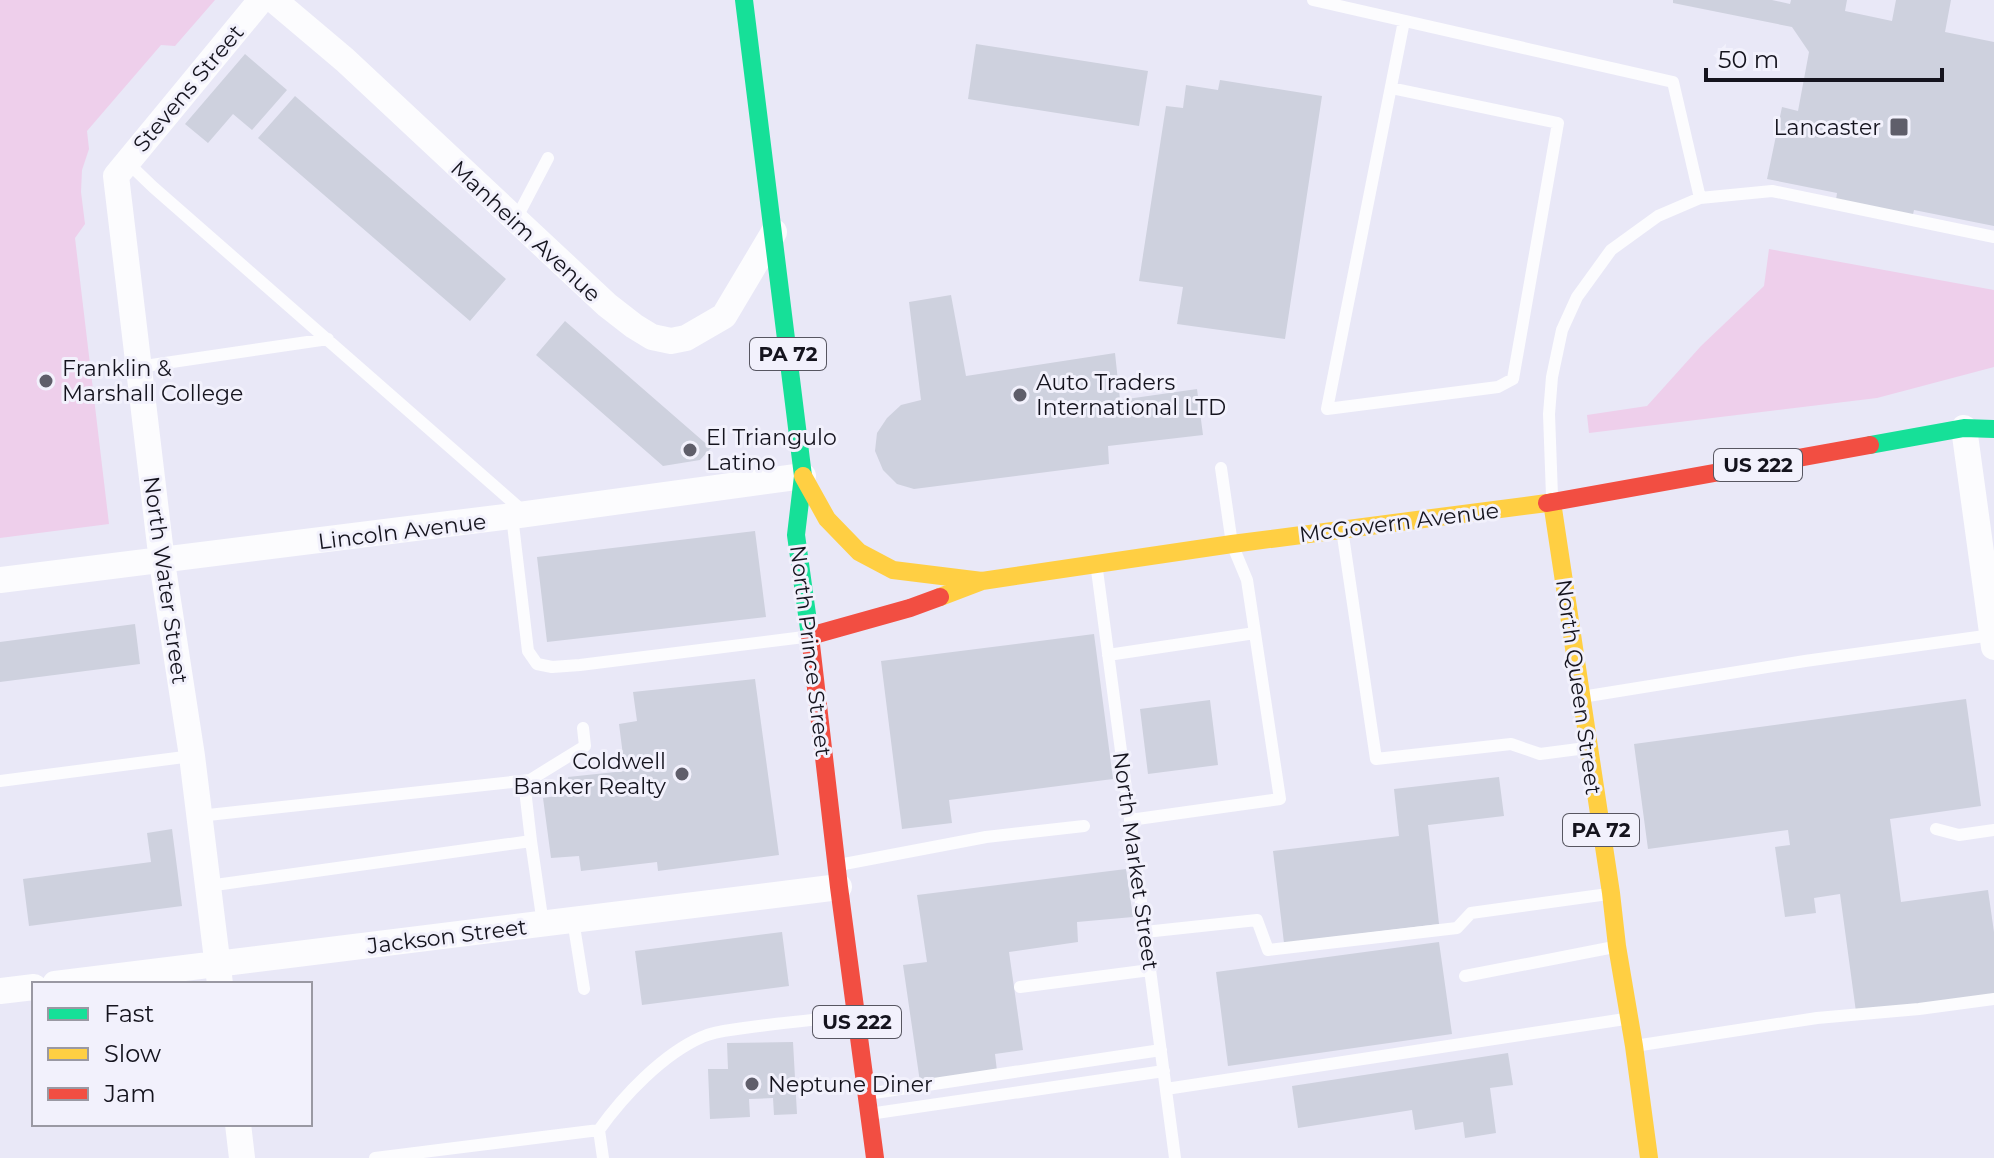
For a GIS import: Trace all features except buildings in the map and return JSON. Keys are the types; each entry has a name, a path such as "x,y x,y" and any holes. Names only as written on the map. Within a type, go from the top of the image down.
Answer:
{"main road":[{"name":"North Prince Street","path":"744,0 803,476 796,535 875,1158"},
{"name":"McGovern Avenue","path":"810,636 910,608 982,581 1552,502 1964,428 1994,429"},
{"name":"PA 72","path":"803,476 827,519 859,552 893,570 982,581"},
{"name":"North Queen Street","path":"1552,502 1649,1158"}],"street":[{"name":"Stevens Street","path":"121,169 261,0"},
{"name":"Manheim Avenue","path":"274,0 345,60 616,312 652,337 671,341 686,338 724,316 774,232"},
{"name":"North Water Street","path":"121,169 138,367 219,974"},
{"path":"1964,428 1993,641"},
{"name":"Lincoln Avenue","path":"0,580 162,562 803,476"},
{"name":"Jackson Street","path":"88,982 219,974 838,876"},
{"path":"0,991 32,987"},
{"path":"238,1126 242,1158"}],"lane":[{"path":"1313,0 1673,82 1700,198"},
{"path":"1391,88 1558,123 1513,379 1498,387 1327,409 1404,21"},
{"path":"515,221 548,158"},
{"path":"121,169 153,187 328,339 519,515 528,651 537,664 552,667 580,665 810,636"},
{"path":"1552,502 1549,414 1552,377 1562,330 1577,297 1611,250 1658,216 1700,198 1772,191 1994,237"},
{"path":"138,367 328,339"},
{"path":"1964,428 1994,414"},
{"path":"1130,820 1280,799 1247,580 1232,544 1221,468"},
{"path":"1342,529 1376,759 1511,744 1540,754 1588,748"},
{"name":"North Market Street","path":"1096,563 1175,1158"},
{"path":"1108,655 1255,633"},
{"path":"1580,698 1805,661 1993,641"},
{"path":"199,816 530,780 585,746 583,728"},
{"path":"0,781 192,756"},
{"path":"524,781 543,924"},
{"path":"838,876 986,837 1084,826"},
{"path":"1936,829 1959,835 1994,830"},
{"path":"208,886 531,841"},
{"path":"1145,932 1257,920 1268,950 1457,928 1471,913 1611,893"},
{"path":"573,920 584,989"},
{"path":"1465,976 1617,946"},
{"path":"1020,987 1150,970"},
{"path":"1634,1046 1817,1018 1994,999"},
{"path":"375,1158 599,1130 624,1098 671,1055 704,1036 774,1023 856,1016"},
{"path":"1166,1089 1629,1018"},
{"path":"867,1094 1161,1050"},
{"path":"869,1114 1164,1071"},
{"path":"599,1130 603,1158"}],"shaded area":[{"name":"Franklin & Marshall College","path":"0,0 215,0 175,46 161,45 87,131 89,149 82,170 81,192 85,224 75,238 109,524 0,538"},
{"path":"1769,249 1994,290 1994,367 1877,398 1589,433 1587,415 1647,406 1701,346 1764,286"}],"traffic: fast":[{"path":"744,0 803,476 796,535 810,636"},
{"path":"1870,445 1964,428 1994,429"}],"traffic: slow":[{"path":"803,476 827,519 859,552 893,570 982,581"},
{"path":"1552,502 1649,1158"},
{"path":"940,597 982,581 1232,544 1547,503"}],"traffic: jam":[{"path":"1547,503 1870,445"},
{"path":"875,1158 810,636 940,597"}],"place":[{"name":"Lancaster","path":"1899,127"},
{"name":"Franklin & Marshall College","path":"46,381"},
{"name":"Auto Traders International LTD","path":"1020,395"},
{"name":"El Triangulo Latino","path":"690,450"},
{"name":"Coldwell Banker Realty","path":"682,774"},
{"name":"Neptune Diner","path":"752,1084"}]}
